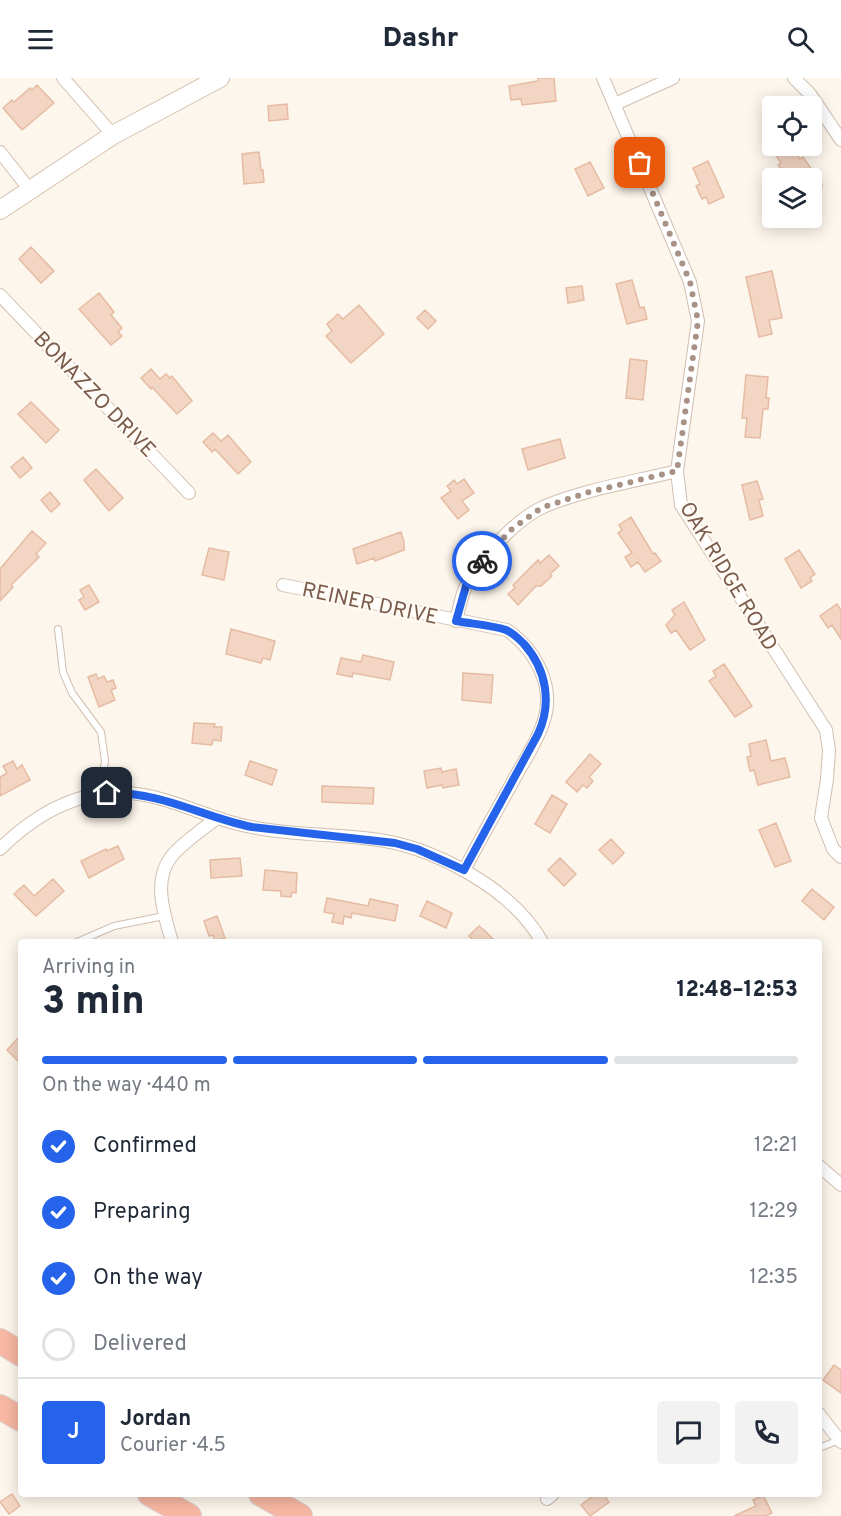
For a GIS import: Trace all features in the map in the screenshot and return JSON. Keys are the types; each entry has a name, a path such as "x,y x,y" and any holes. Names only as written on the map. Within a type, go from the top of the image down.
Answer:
{"highway":[{"path":"0,1342 18,1353"},
{"path":"0,1407 18,1417"},
{"path":"0,1420 18,1429"},
{"path":"148,1497 183,1513"},
{"path":"155,1497 183,1513"},
{"path":"266,1497 300,1516"}],"main road":[{"path":"0,210 113,135 220,78"}],"street":[{"path":"63,78 113,135"},
{"name":"OAK RIDGE ROAD","path":"603,78 690,282 698,321 677,471 681,505 826,730 828,759 821,818 833,849 841,857"},
{"path":"615,104 673,78"},
{"path":"794,78 810,94 841,140"},
{"path":"0,152 30,190"},
{"name":"BONAZZO DRIVE","path":"0,295 189,493"},
{"path":"456,621 466,586 485,556 512,529 541,508 589,492 677,471"},
{"name":"REINER DRIVE","path":"283,585 507,630 529,650 540,667 546,687 544,721 464,870"},
{"path":"0,849 31,821 52,809 99,794 142,794 252,827 395,843 417,849 464,870 509,903 524,917 540,939"},
{"path":"171,939 162,903 162,883 167,863 172,855 217,818"},
{"path":"822,1169 841,1185"},
{"path":"822,1418 841,1441"}],"lane":[{"path":"58,629 59,653 67,683 101,732 105,761 99,794"},
{"path":"84,939 114,926 165,916"},
{"path":"822,1447 841,1441"}],"building":[{"path":"538,78 554,78 556,101 522,105 521,99 511,100 509,86 538,81"},
{"path":"37,85 54,103 22,130 3,108"},
{"path":"287,104 288,119 269,121 268,106"},
{"path":"259,152 264,182 244,184 242,154"},
{"path":"777,156 798,156 800,159 803,157 811,168 780,168 778,165 781,163"},
{"path":"708,161 724,197 709,204 706,197 702,199 696,186 700,184 693,168"},
{"path":"590,162 604,188 588,196 575,169"},
{"path":"31,247 54,271 41,283 19,259"},
{"path":"772,271 782,318 769,320 772,334 759,337 746,277"},
{"path":"632,280 640,308 644,307 647,319 627,324 616,284"},
{"path":"582,286 584,300 568,303 566,288"},
{"path":"99,293 114,312 111,315 122,328 118,332 122,336 111,345 79,309"},
{"path":"359,305 384,334 351,363 326,336 332,331 327,324 338,314 343,319"},
{"path":"425,310 436,321 428,329 417,318"},
{"path":"630,359 647,361 643,400 626,398"},
{"path":"151,369 160,379 166,374 170,378 172,376 192,401 177,414 141,378"},
{"path":"746,375 768,377 766,398 769,398 768,409 763,409 760,438 745,437 747,418 742,418"},
{"path":"31,402 59,430 46,443 18,414"},
{"path":"213,433 221,441 228,435 251,462 238,474 215,449 212,452 203,442"},
{"path":"560,439 565,458 528,470 522,449"},
{"path":"23,457 32,468 20,478 11,467"},
{"path":"96,469 123,498 109,511 84,480"},
{"path":"464,479 474,493 462,501 469,510 458,519 441,498 451,491 447,486 454,480 457,484"},
{"path":"757,481 763,499 759,500 763,516 750,520 742,485"},
{"path":"50,492 60,504 51,512 41,500"},
{"path":"631,517 653,554 655,553 661,561 645,572 638,562 631,567 625,557 632,553 618,533 622,530 619,525"},
{"path":"32,531 46,543 36,554 39,557 11,585 13,587 0,601 0,569"},
{"path":"401,532 404,550 375,561 374,558 357,564 353,549"},
{"path":"209,548 229,552 224,580 202,575"},
{"path":"799,550 815,574 810,578 812,581 801,588 785,559"},
{"path":"549,555 559,566 550,574 552,576 541,586 536,586 518,605 508,594 515,588 513,585 538,560 540,563"},
{"path":"89,585 99,602 85,610 79,600 84,597 80,590"},
{"path":"684,602 705,640 690,650 676,630 671,633 666,625 675,615 672,610"},
{"path":"837,604 841,610 841,639 832,625 828,628 820,616"},
{"path":"231,629 275,641 270,660 263,658 261,663 226,654"},
{"path":"363,655 394,662 390,680 353,673 352,677 337,674 341,658 361,662"},
{"path":"724,664 752,706 735,717 709,681 716,676 713,671"},
{"path":"463,673 493,675 491,703 462,700"},
{"path":"96,674 98,679 104,676 107,682 113,680 116,688 111,690 115,700 99,707 88,677"},
{"path":"194,723 215,724 214,727 222,727 221,741 213,740 212,745 192,743"},
{"path":"766,740 771,761 785,758 790,777 758,785 754,770 750,771 747,757 751,756 749,744"},
{"path":"590,754 601,764 589,777 593,781 587,788 583,785 577,792 566,782"},
{"path":"13,761 17,769 22,765 30,780 0,796 0,777 7,773 3,766"},
{"path":"250,761 277,770 272,785 245,775"},
{"path":"441,768 442,772 456,769 459,785 427,788 424,771"},
{"path":"322,786 374,788 373,804 322,802"},
{"path":"552,795 567,804 550,833 535,824"},
{"path":"776,823 791,861 775,867 759,830"},
{"path":"611,839 624,853 613,864 599,850"},
{"path":"118,846 124,859 89,878 81,861"},
{"path":"240,858 242,876 211,878 210,860"},
{"path":"560,858 576,874 564,886 548,870"},
{"path":"265,870 297,873 296,893 292,892 291,897 281,896 281,891 263,890"},
{"path":"53,879 64,891 36,916 14,894 24,885 34,896"},
{"path":"812,889 834,907 824,920 802,901"},
{"path":"327,898 368,906 370,899 398,905 395,921 352,913 351,918 344,916 343,924 332,922 334,914 324,912"},
{"path":"427,901 452,913 446,928 420,916"},
{"path":"217,916 225,938 214,939 213,935 209,936 204,921"},
{"path":"479,926 493,939 472,939 469,936"},
{"path":"18,1038 18,1061 7,1050"},
{"path":"834,1365 841,1370 841,1393 823,1380"},
{"path":"12,1494 20,1506 9,1514 0,1502"},
{"path":"592,1497 605,1497 609,1502 590,1516 581,1505"},
{"path":"764,1497 772,1513 766,1516 734,1516 756,1506 753,1500"}],"way so far":[{"path":"482,561 512,529 541,508 589,492 677,471 698,321 690,282 640,163"}],"route":[{"path":"107,793 142,794 156,797 217,818 252,827 395,843 417,849 464,870 538,734 544,721 546,702 546,687 540,667 518,638 507,630 456,621 466,586 482,561"}]}
